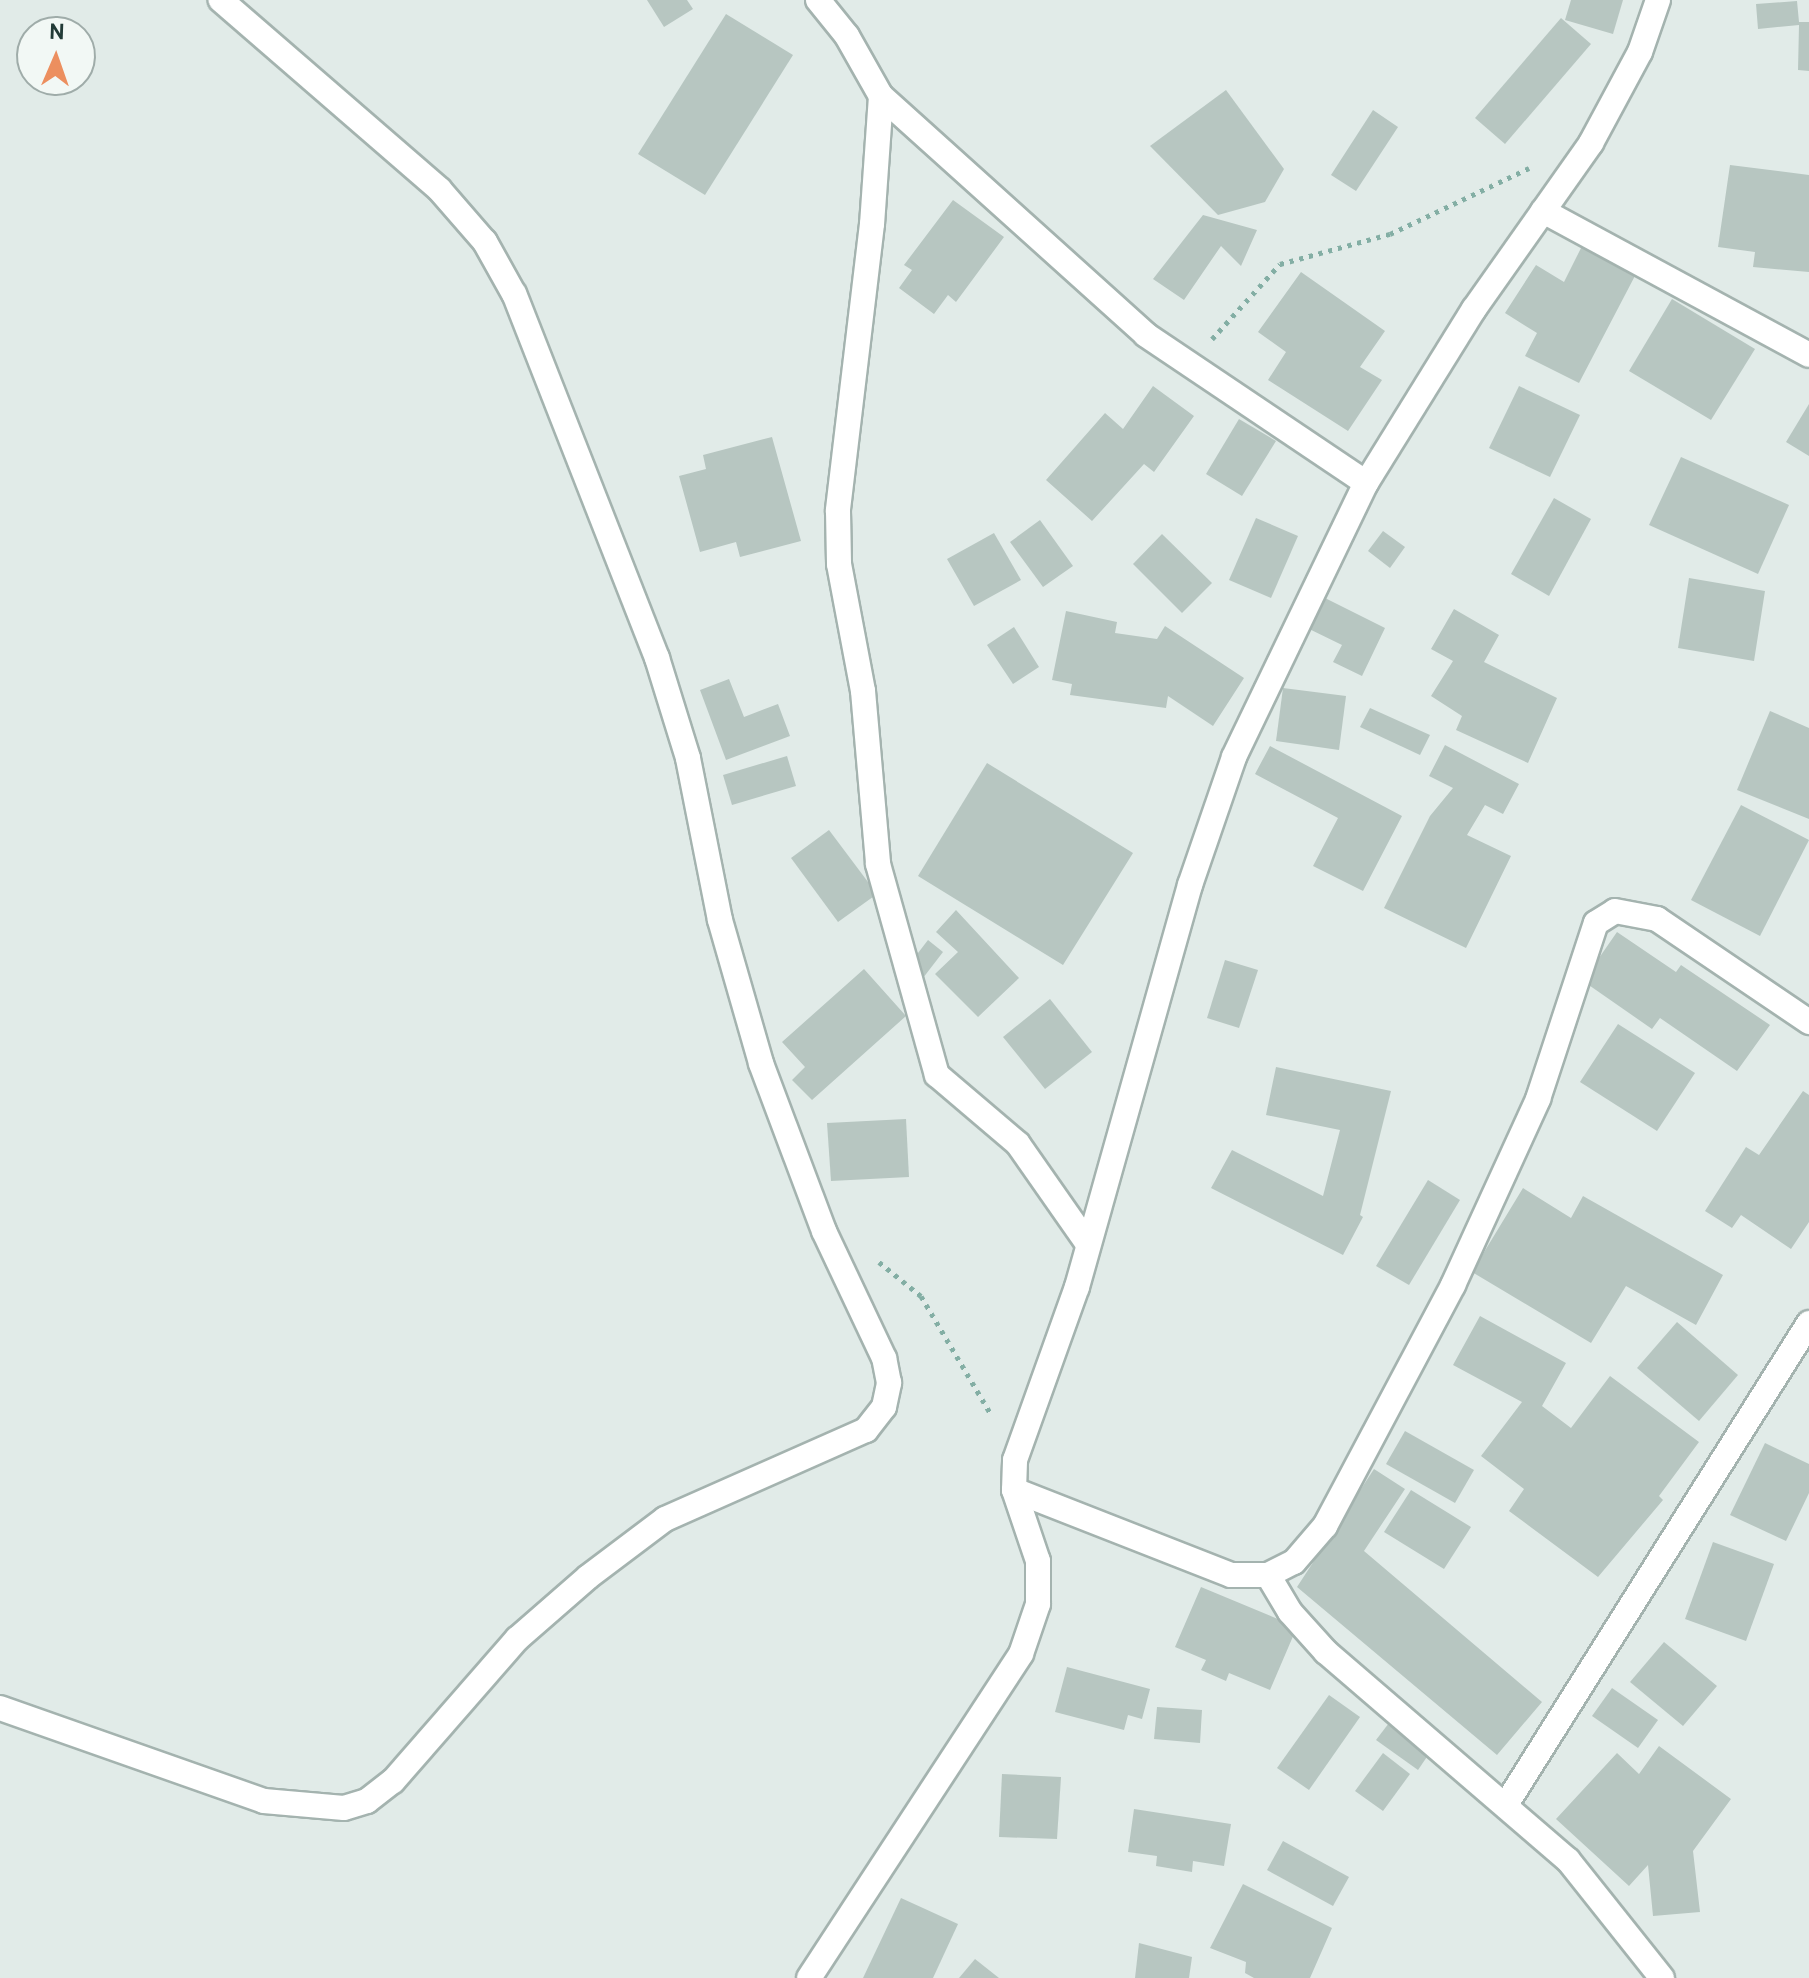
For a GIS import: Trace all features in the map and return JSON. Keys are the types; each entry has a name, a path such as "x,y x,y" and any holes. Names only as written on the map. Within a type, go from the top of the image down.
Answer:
{"street":[{"path":"0,1708 264,1801 344,1808 367,1801 393,1781 517,1639 588,1577 665,1519 866,1430 884,1407 889,1383 884,1358 824,1231 761,1063 720,920 688,758 657,658 514,294 485,242 439,189 221,0"},
{"path":"818,0 847,36 881,96 1146,335 1366,483"},
{"path":"809,1978 1021,1654 1038,1604 1038,1561 1014,1490 1015,1460 1088,1244 1190,885 1234,757 1366,483 1474,309 1591,143 1640,52 1658,0"},
{"path":"881,96 871,238 838,511 839,564 863,691 878,864 937,1075 1018,1144 1088,1244"},
{"path":"1543,211 1809,355"},
{"path":"1014,1490 1231,1575 1268,1575 1294,1562 1325,1526 1453,1285 1538,1099 1596,923 1615,911 1657,919 1809,1022"},
{"path":"1507,1803 1809,1323"},
{"path":"1268,1575 1290,1612 1326,1652 1507,1803 1568,1860 1662,1978"}],"path":[{"path":"1191,365 1280,264 1390,234 1591,143"},
{"path":"876,1260 921,1296 943,1326 1015,1460"}],"building":[{"path":"647,0 687,0 693,9 664,27"},
{"path":"1571,0 1623,0 1613,34 1565,20"},
{"path":"1797,1 1799,22 1809,22 1809,71 1798,70 1799,25 1758,29 1756,4"},
{"path":"726,14 793,55 705,195 638,154"},
{"path":"1561,18 1591,44 1505,144 1475,118"},
{"path":"1226,90 1284,169 1265,202 1218,215 1150,146"},
{"path":"1373,110 1398,127 1356,191 1331,175"},
{"path":"1730,165 1809,175 1809,272 1753,267 1755,252 1718,247"},
{"path":"953,200 1004,237 956,302 948,295 934,314 899,288 912,270 904,265"},
{"path":"1203,215 1257,230 1241,266 1221,246 1184,300 1153,279"},
{"path":"1583,244 1637,272 1579,383 1525,356 1537,333 1505,313 1536,265 1564,282"},
{"path":"1301,272 1385,331 1360,367 1382,380 1348,431 1268,380 1286,352 1258,332"},
{"path":"1672,299 1755,349 1711,420 1629,371"},
{"path":"1153,386 1194,416 1154,472 1144,464 1092,521 1046,480 1105,413 1123,429"},
{"path":"1519,386 1580,415 1550,477 1489,448"},
{"path":"1809,404 1809,456 1786,442"},
{"path":"1239,419 1276,441 1242,496 1206,474"},
{"path":"772,437 801,541 740,557 736,542 700,552 679,476 706,469 703,455"},
{"path":"1681,457 1789,505 1758,574 1649,525"},
{"path":"1554,498 1591,519 1549,596 1511,574"},
{"path":"1256,518 1298,536 1271,598 1229,580"},
{"path":"1040,520 1073,566 1043,587 1010,542"},
{"path":"1383,531 1405,547 1390,568 1368,551"},
{"path":"994,533 1021,580 974,606 947,559"},
{"path":"1162,534 1212,583 1182,613 1133,564"},
{"path":"1689,578 1765,591 1754,661 1678,648"},
{"path":"1317,594 1385,628 1362,676 1333,662 1342,645 1301,625"},
{"path":"1454,609 1499,635 1484,662 1557,698 1528,763 1456,730 1462,716 1431,696 1453,661 1431,649"},
{"path":"1066,611 1117,622 1115,633 1157,639 1165,626 1244,678 1213,726 1168,696 1166,708 1070,695 1072,684 1052,680"},
{"path":"1014,627 1039,667 1013,684 987,645"},
{"path":"729,679 744,717 778,704 790,736 726,760 700,690"},
{"path":"1283,688 1346,696 1339,750 1276,741"},
{"path":"1370,708 1430,735 1420,755 1360,727"},
{"path":"1770,711 1809,728 1809,819 1737,790"},
{"path":"1445,745 1519,784 1503,814 1485,805 1467,835 1511,856 1466,948 1384,908 1430,816 1453,788 1429,776"},
{"path":"1270,746 1402,816 1363,891 1313,866 1338,818 1255,774"},
{"path":"787,756 796,786 732,805 723,775"},
{"path":"987,763 1133,853 1063,965 918,876"},
{"path":"1741,805 1809,840 1760,936 1691,900"},
{"path":"829,830 877,894 838,922 791,858"},
{"path":"956,910 1019,978 978,1017 935,974 958,952 936,932"},
{"path":"1617,932 1676,972 1681,965 1770,1025 1737,1071 1660,1018 1652,1029 1583,981"},
{"path":"928,940 943,952 923,978 908,966"},
{"path":"1225,960 1258,970 1239,1028 1207,1018"},
{"path":"864,969 906,1016 812,1100 792,1080 805,1067 782,1042"},
{"path":"1050,999 1092,1052 1045,1089 1003,1037"},
{"path":"1618,1024 1695,1073 1657,1131 1580,1082"},
{"path":"1276,1067 1391,1091 1360,1215 1363,1217 1343,1255 1211,1188 1232,1150 1323,1196 1340,1130 1266,1115"},
{"path":"1803,1091 1809,1095 1809,1222 1791,1249 1741,1215 1732,1228 1705,1211 1746,1147 1759,1155"},
{"path":"906,1119 909,1177 831,1181 827,1123"},
{"path":"1428,1180 1460,1200 1409,1285 1376,1266"},
{"path":"1523,1188 1571,1218 1583,1196 1723,1275 1696,1325 1626,1286 1591,1343 1472,1272"},
{"path":"1480,1316 1566,1363 1542,1406 1571,1428 1610,1376 1699,1442 1659,1496 1663,1500 1598,1577 1509,1511 1524,1489 1481,1456 1522,1402 1453,1365"},
{"path":"1677,1322 1738,1375 1699,1421 1637,1368"},
{"path":"1405,1431 1474,1470 1455,1503 1386,1464"},
{"path":"1765,1443 1809,1464 1809,1493 1786,1541 1730,1515"},
{"path":"1374,1469 1405,1489 1364,1551 1542,1702 1497,1755 1297,1587"},
{"path":"1411,1490 1471,1527 1444,1569 1384,1532"},
{"path":"1713,1542 1774,1564 1746,1641 1685,1619"},
{"path":"1201,1587 1297,1627 1270,1690 1229,1673 1226,1681 1201,1670 1206,1660 1175,1647"},
{"path":"1664,1642 1717,1686 1683,1726 1630,1682"},
{"path":"1067,1667 1150,1689 1142,1719 1128,1715 1124,1730 1055,1712"},
{"path":"1612,1688 1658,1720 1638,1748 1592,1716"},
{"path":"1329,1695 1360,1717 1309,1790 1277,1768"},
{"path":"1157,1707 1202,1710 1200,1743 1154,1739"},
{"path":"1392,1719 1433,1748 1418,1770 1376,1740"},
{"path":"1659,1746 1731,1799 1693,1851 1700,1912 1653,1916 1648,1865 1629,1886 1556,1819 1617,1753 1639,1774"},
{"path":"1383,1753 1410,1774 1383,1811 1355,1791"},
{"path":"1002,1774 1061,1777 1057,1839 999,1837"},
{"path":"1134,1809 1231,1824 1224,1866 1193,1861 1192,1872 1156,1866 1157,1856 1128,1852"},
{"path":"1283,1841 1349,1877 1333,1906 1267,1870"},
{"path":"1243,1884 1332,1928 1310,1978 1254,1978 1245,1973 1246,1962 1210,1948"},
{"path":"901,1898 958,1924 933,1978 863,1978"},
{"path":"1139,1943 1192,1957 1189,1978 1135,1978"},
{"path":"975,1959 999,1978 959,1978"}]}
